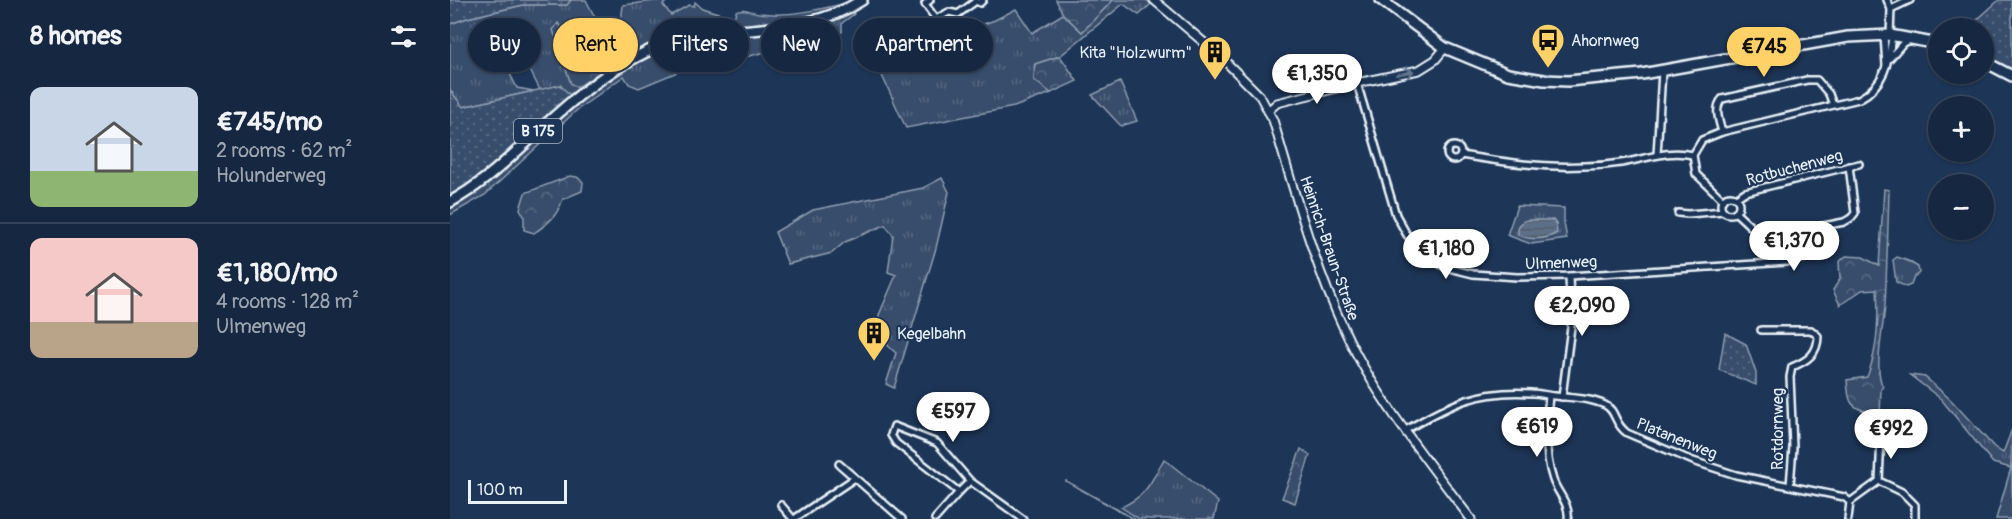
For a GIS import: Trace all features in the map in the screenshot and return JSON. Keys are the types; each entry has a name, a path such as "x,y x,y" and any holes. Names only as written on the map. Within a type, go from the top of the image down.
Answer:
{"main road":[{"name":"B 175","path":"450,202 481,182 588,89 616,69 647,52 705,35 774,29 809,23 862,0"},
{"path":"1381,0 1444,48 1508,74 1544,80 1602,79 1662,71 1848,37 1889,35 1928,42"},
{"path":"1994,67 2012,76"}],"street":[{"path":"930,0 925,4 936,19 948,12 958,14 983,0"},
{"name":"Heinrich-Braun-Straße","path":"1154,0 1240,76 1264,101 1318,262 1343,328 1382,395 1471,519"},
{"path":"1886,67 1891,9 1887,0"},
{"path":"1891,9 1910,0"},
{"path":"1723,200 1696,174 1693,155 1702,140 1722,132 1859,99 1869,94 1880,82 1889,59 1889,35"},
{"path":"1889,59 1903,44 1913,39"},
{"path":"1268,111 1277,103 1357,82 1419,70 1435,60 1444,48"},
{"path":"1657,155 1662,71"},
{"path":"1722,132 1718,114 1719,103 1722,99 1807,80 1817,80 1829,94 1833,105"},
{"name":"Ulmenweg","path":"1357,82 1396,215 1407,235 1425,255 1445,267 1473,274 1517,277 1569,276 1777,263 1816,255"},
{"path":"1461,155 1504,163 1573,166 1621,163 1678,152 1693,155"},
{"name":"Rotbuchenweg","path":"1736,198 1745,192 1859,164"},
{"path":"1735,212 1763,238 1844,222 1855,213 1849,166"},
{"path":"1723,200 1729,196 1736,198 1739,203 1735,212"},
{"path":"1723,200 1724,211"},
{"path":"1678,213 1735,212"},
{"path":"1562,397 1571,327 1569,276"},
{"name":"Rotdornweg","path":"1761,330 1811,330 1818,336 1818,344 1814,353 1803,363 1792,367 1790,377 1793,447 1790,486"},
{"name":"Platanenweg","path":"1406,430 1440,410 1470,397 1498,393 1533,393 1587,399 1612,410 1618,427 1627,433 1693,461 1736,475 1844,497 1850,502"},
{"path":"1549,396 1546,428 1548,458 1553,481 1569,511 1568,519"},
{"path":"959,492 896,443 891,435 894,426 937,443 970,481 1023,519"},
{"path":"1848,519 1850,502 1878,481 1881,437"},
{"path":"839,464 902,519"},
{"path":"781,505 793,519 855,478"},
{"path":"935,519 970,481"},
{"path":"1878,481 1902,492 1916,505 1915,519"}],"green space":[{"path":"450,0 571,0 567,5 523,5 450,24"},
{"path":"571,0 586,0 595,18 553,18 553,72 568,72 571,83 594,72 638,72 638,18 622,18 623,5 668,0 663,5 671,15 689,5 694,6 695,2 702,8 734,18 650,18 650,72 677,72 639,88 629,84 624,76 577,110 485,195 450,215 450,197 560,85 540,90 531,72 541,72 541,18 468,18 468,72 509,72 517,88 534,91 462,107 450,90 450,24 467,18 523,5 567,5"},
{"path":"1056,0 1113,0 1082,32 1063,14"},
{"path":"1113,0 1146,0 1151,4 1139,15 1123,4 1060,56 1035,64 1034,80 1051,93 1014,107 906,128 880,72 993,72 993,21 1016,9 1032,33 1063,14 1082,32"},
{"path":"1999,0 2012,0 2012,70 1994,62 1994,18 1979,18"},
{"path":"846,3 854,14 842,23 842,32 841,18 761,18 761,53 749,56 749,18 734,18 736,11 742,9 770,14 792,13"},
{"path":"1060,56 1077,81 1051,93 1034,80 1035,64"},
{"path":"567,72 600,72 578,87 571,84"},
{"path":"1120,82 1137,121 1121,126 1092,95"},
{"path":"560,85 570,95 564,103 486,173 450,197 450,90 463,107"},
{"path":"570,176 577,177 583,182 582,191 563,199 552,219 534,233 524,230 524,216 520,209 525,193"},
{"path":"942,178 949,192 936,248 894,388 886,384 896,353 888,346 883,328 879,325 879,315 896,275 888,272 893,235 885,225 845,242 832,253 788,264 775,232 813,210 923,188"},
{"path":"1884,189 1889,190 1885,305 1879,370 1883,387 1880,416 1888,422 1887,431 1880,433 1873,425 1873,413 1859,409 1852,403 1847,380 1867,377 1871,367 1877,334 1877,289 1862,290 1840,305 1833,290 1840,279 1839,262 1846,256 1863,257 1879,266"},
{"path":"1517,206 1564,208 1567,239 1531,244 1507,235"},
{"path":"1897,257 1918,267 1919,273 1914,277 1911,285 1906,287 1896,282 1893,260"},
{"path":"1725,333 1746,344 1756,373 1756,385 1719,370"},
{"path":"1910,375 1925,377 1951,400 1994,447 2003,453 2012,429 2011,468 1993,463 1941,399"},
{"path":"1301,449 1310,455 1295,503 1282,498"},
{"path":"1164,459 1218,502 1214,519 1139,519 1121,507 1142,493"},
{"path":"2012,463 2012,519 1996,519 2011,468"}],"shaded area":[{"path":"1527,220 1553,220 1557,233 1537,239 1522,236 1518,234 1519,227"}],"waterway":[{"path":"1066,481 1134,519"}],"place":[{"name":"Ahornweg","path":"1548,69"},
{"name":"Kita \"Holzwurm\"","path":"1215,81"},
{"name":"Kegelbahn","path":"874,362"}]}
